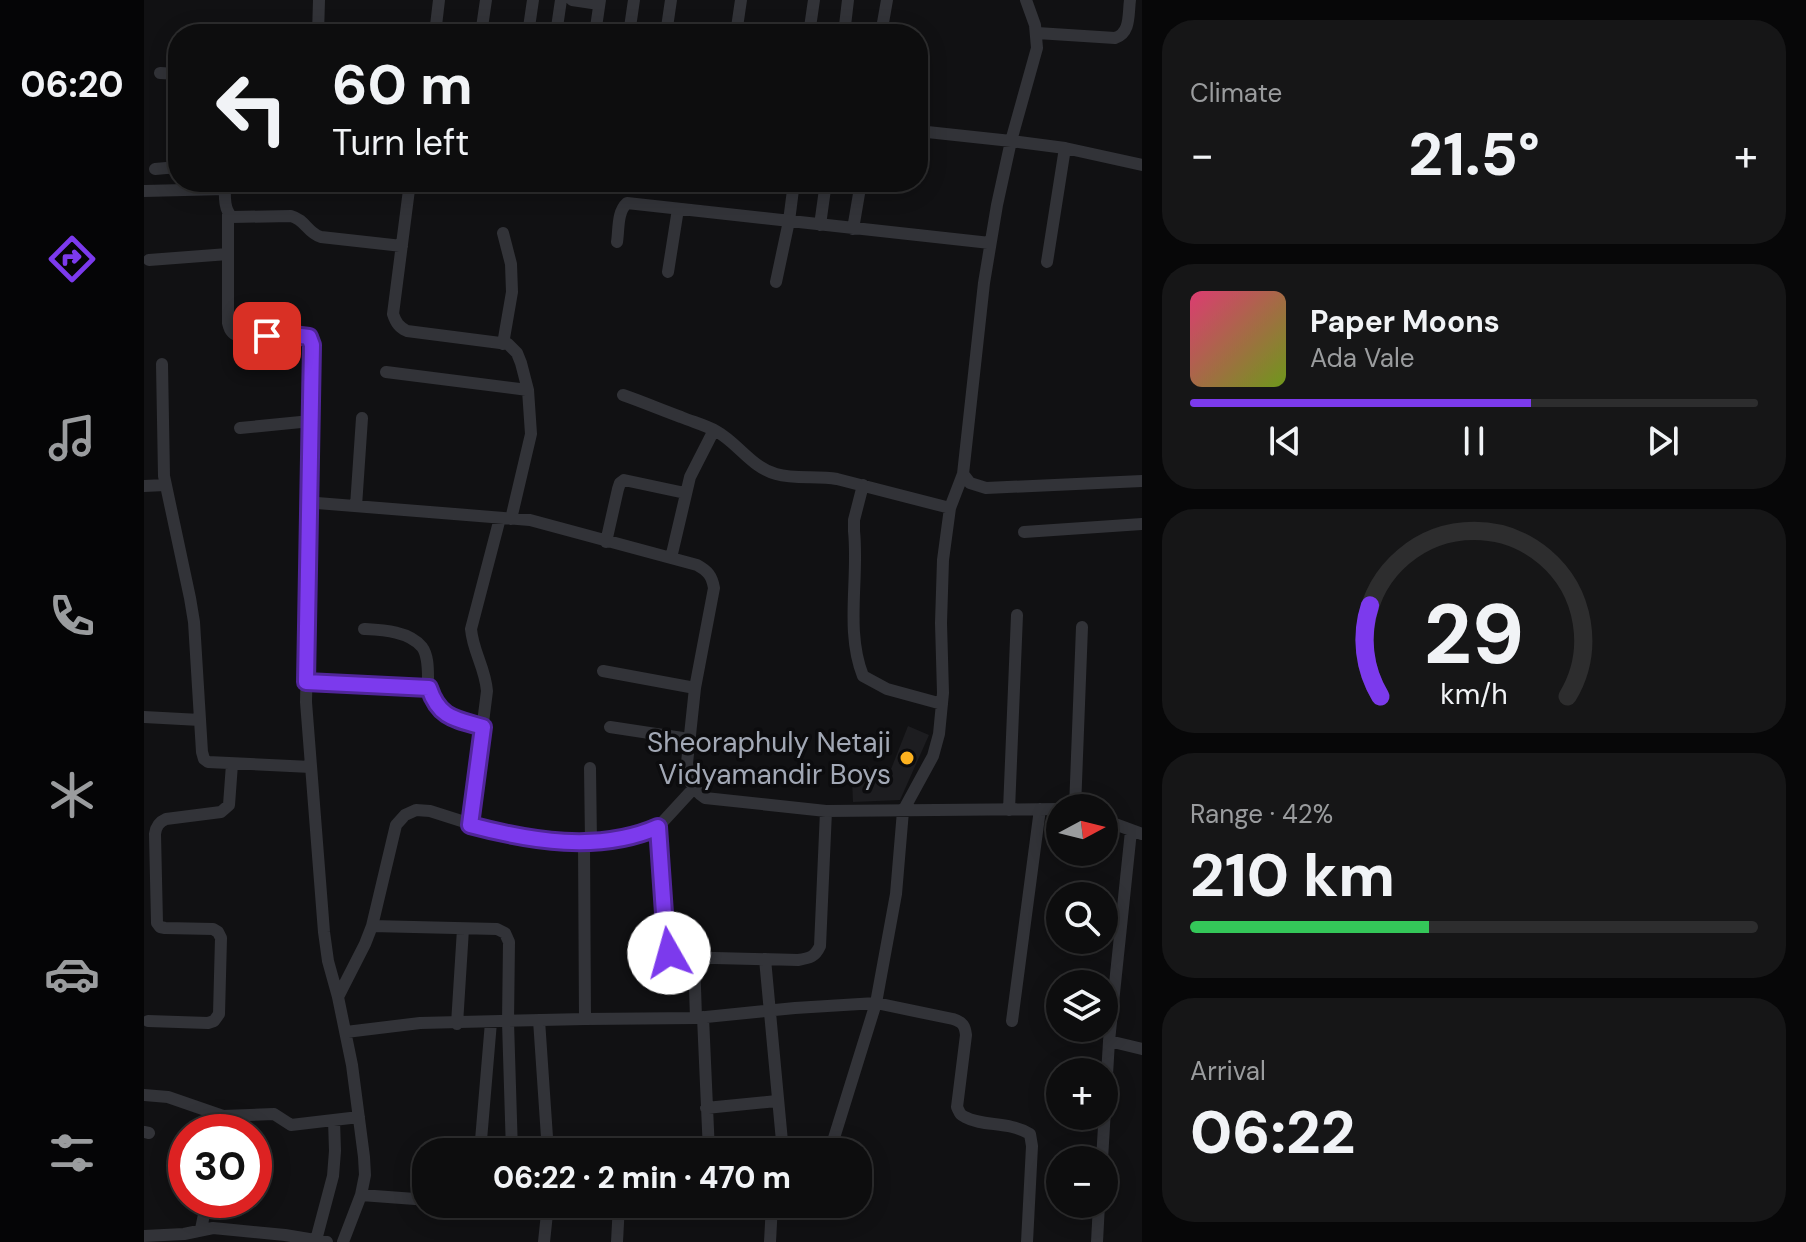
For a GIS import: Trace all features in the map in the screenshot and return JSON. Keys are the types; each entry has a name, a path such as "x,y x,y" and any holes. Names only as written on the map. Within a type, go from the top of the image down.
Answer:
{"street":[{"path":"318,24 319,0"},
{"path":"436,24 439,0"},
{"path":"482,24 486,0"},
{"path":"529,24 533,0"},
{"path":"557,24 561,0"},
{"path":"572,0 600,2 597,24"},
{"path":"630,24 634,0"},
{"path":"667,24 671,0"},
{"path":"737,24 741,0"},
{"path":"810,24 814,0"},
{"path":"845,24 848,0"},
{"path":"883,24 887,0"},
{"path":"834,1138 876,1003 896,894 903,811 933,756 939,734 942,704 941,589 946,534 950,508 963,474 990,243 1011,141 1037,48 1037,33 1026,0"},
{"path":"1037,33 1122,36 1126,30 1130,0"},
{"path":"160,73 168,73"},
{"path":"928,132 1065,148 1142,165"},
{"path":"1047,262 1065,148"},
{"path":"155,169 168,168"},
{"path":"144,191 168,189"},
{"path":"226,192 230,331 242,337 309,337 312,345 306,682 311,767 324,932 346,1032 365,1175 361,1195 343,1242"},
{"path":"409,192 393,314 395,321 407,331 508,344 517,353 528,390 531,434 471,629 486,677 487,691 470,825"},
{"path":"776,282 793,192"},
{"path":"820,225 825,192"},
{"path":"853,229 859,192"},
{"path":"617,242 620,216 627,203 990,243"},
{"path":"668,272 678,209"},
{"path":"228,214 237,219 291,216 305,223 313,235 402,246"},
{"path":"503,233 511,264 512,292 503,344"},
{"path":"149,260 228,254"},
{"path":"162,364 165,485 192,610 204,759 232,764 311,767"},
{"path":"386,372 528,390"},
{"path":"623,395 714,430 764,470 790,477 827,477 950,508"},
{"path":"356,506 362,418"},
{"path":"240,428 311,421"},
{"path":"671,558 694,466 714,430"},
{"path":"963,474 970,483 986,488 1142,481"},
{"path":"606,542 618,489 624,480 685,493"},
{"path":"144,486 165,485"},
{"path":"863,485 854,520 854,629 859,667 863,676 887,689 942,704"},
{"path":"310,510 317,503 530,520 697,565 707,571 714,588 695,688 687,763 693,789 705,798 826,811 1046,809"},
{"path":"1024,532 1142,524"},
{"path":"1009,810 1017,615"},
{"path":"1076,794 1082,627"},
{"path":"364,629 392,632 412,639 422,647 426,656 429,688 438,709 444,714 483,727"},
{"path":"603,671 695,688"},
{"path":"306,682 429,688"},
{"path":"144,717 200,720"},
{"path":"610,727 689,739"},
{"path":"148,1021 208,1023 219,1014 221,938 213,929 160,927 157,923 150,849 156,827 161,821 226,810 232,764"},
{"path":"585,1019 590,768"},
{"path":"338,997 372,926 396,825 405,815 416,810 430,811 470,825 521,836 587,842 639,835 658,827 693,789"},
{"path":"1012,1021 1040,809"},
{"path":"658,827 669,953 675,957 798,960 816,955 820,946 826,811"},
{"path":"1118,825 1137,832 1118,974"},
{"path":"372,926 497,929 505,933 509,942 512,1138"},
{"path":"457,1024 463,929"},
{"path":"694,957 708,1138"},
{"path":"765,959 781,1138"},
{"path":"346,1032 403,1024 700,1018 876,1003 953,1019 961,1022 966,1035 957,1107 960,1114 967,1119 1014,1127 1030,1134 1027,1242"},
{"path":"539,1020 547,1138"},
{"path":"481,1138 491,1022"},
{"path":"1103,1146 1109,1042"},
{"path":"1113,1042 1142,1049"},
{"path":"144,1095 168,1097 217,1114"},
{"path":"706,1108 777,1101"},
{"path":"272,1114 291,1125 359,1117"},
{"path":"144,1236 184,1234 213,1228 321,1241 333,1176 334,1120"},
{"path":"361,1195 412,1199"},
{"path":"201,1229 203,1218"},
{"path":"544,1242 547,1218"},
{"path":"617,1242 618,1218"},
{"path":"770,1242 771,1218"},
{"path":"1097,1242 1098,1218"}],"shaded area":[{"name":"Sheoraphuly Netaji Vidyamandir Boys","path":"908,726 929,735 900,800 853,802 852,780 886,782"}],"place":[{"name":"Sheoraphuly Netaji Vidyamandir Boys","path":"907,758"}],"route":[{"path":"267,336 309,337 312,345 306,682 429,688 438,709 444,714 483,727 470,825 521,836 584,843 639,835 658,827 669,953"}]}
